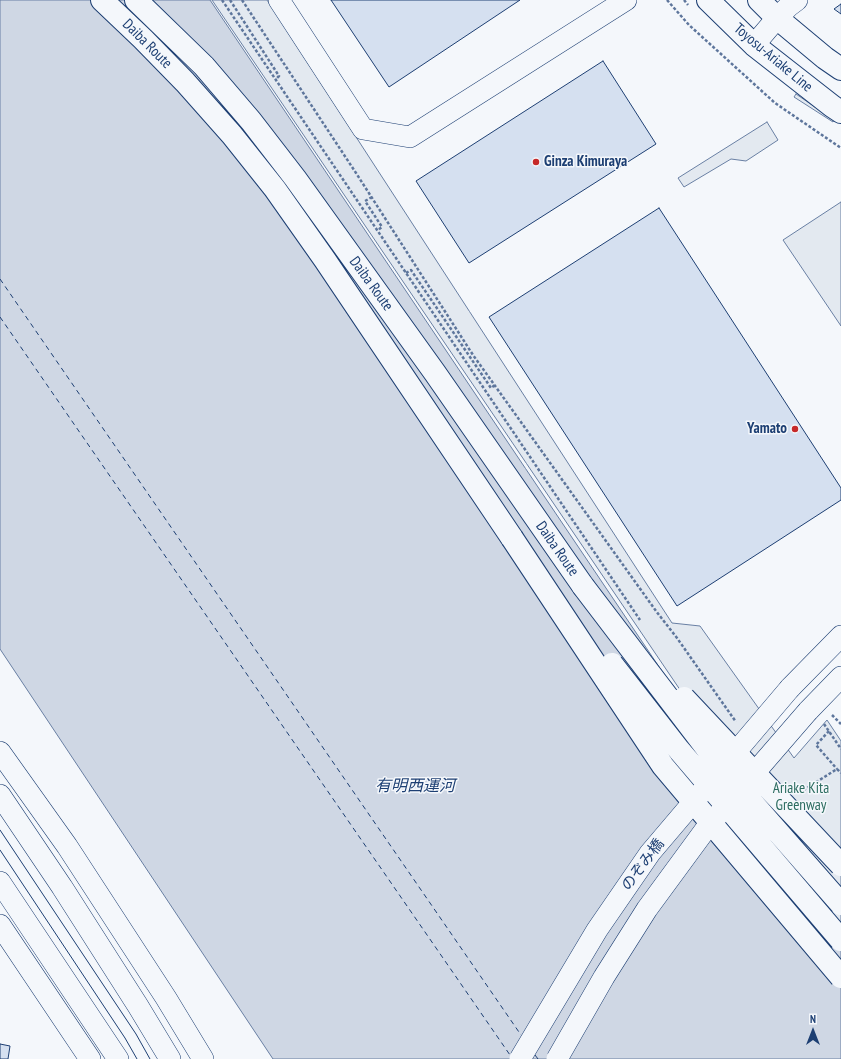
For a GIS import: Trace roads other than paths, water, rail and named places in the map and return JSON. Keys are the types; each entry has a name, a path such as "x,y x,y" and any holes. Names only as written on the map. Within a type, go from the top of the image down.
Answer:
{"main road":[{"name":"Daiba Route","path":"102,0 185,82 232,135 275,189 325,260 512,538"},
{"name":"Daiba Route","path":"136,0 204,66 251,121 295,178 436,374 583,586"},
{"name":"Toyosu-Ariake Line","path":"708,0 754,45 841,112"},
{"path":"759,0 777,18 825,58 841,69"},
{"path":"512,538 679,750 841,940"},
{"path":"512,538 663,766 841,977"},
{"path":"583,586 665,678 841,865"},
{"path":"583,586 721,767 841,904"}],"street":[{"path":"279,0 364,129 410,137 626,0"},
{"path":"754,45 777,18 789,6 798,0"},
{"name":"のぞみ橋","path":"520,1059 597,930 650,853 790,688 841,636"},
{"name":"のぞみ橋","path":"557,1059 604,977 647,909 705,830 808,711 841,677"},
{"path":"0,752 67,846 166,998 203,1059"},
{"path":"0,795 66,894 170,1059"},
{"path":"0,882 118,1059"},
{"path":"0,890 72,989"},
{"path":"0,925 90,1059"}],"water":[{"name":"有明西運河","path":"0,0 210,0 841,937 841,1059 273,1059 0,649"}],"tram line":[{"path":"0,830 136,1034 150,1059"},
{"path":"0,850 125,1038 137,1059"}],"place":[{"name":"Ginza Kimuraya","path":"536,162"},
{"name":"Yamato","path":"795,429"}],"park label":[{"name":"Ariake Kita Greenway","path":"801,798"}]}
